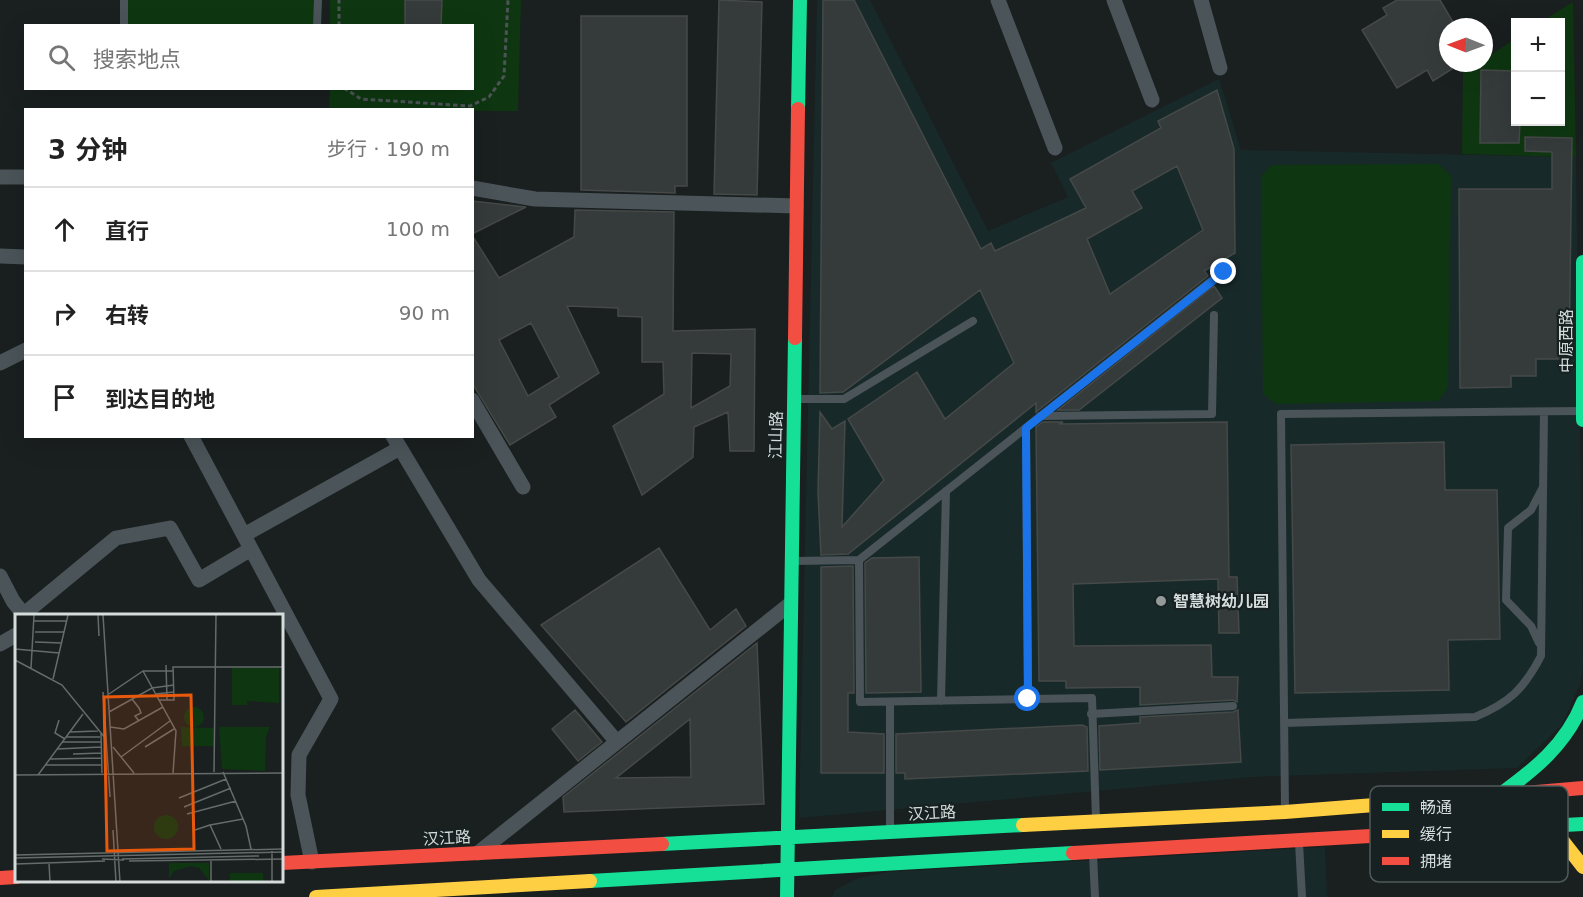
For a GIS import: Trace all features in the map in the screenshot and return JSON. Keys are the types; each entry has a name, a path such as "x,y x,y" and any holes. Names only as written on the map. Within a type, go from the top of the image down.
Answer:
{"main road":[{"name":"江山路","path":"788,897 786,836 800,0"},
{"name":"中原西路","path":"1583,262 1583,420"},
{"path":"1511,786 1547,759 1577,723 1583,702"},
{"name":"汉江路","path":"1568,789 1583,788"},
{"name":"汉江路","path":"284,863 1285,812 1370,806"},
{"path":"1568,825 1583,824"},
{"path":"316,897 427,895 787,870 1370,837"},
{"path":"1568,848 1583,867"},
{"path":"0,878 15,877"}],"street":[{"path":"998,0 1055,148"},
{"path":"1113,0 1152,100"},
{"path":"1201,0 1220,68"},
{"path":"0,177 24,177"},
{"path":"474,188 536,199 796,206"},
{"path":"0,256 24,257"},
{"path":"0,363 24,351"},
{"path":"474,403 523,488"},
{"path":"192,438 331,699 299,755 298,795 312,862"},
{"path":"25,614 116,538 170,528 199,580 247,542 396,442 479,580 617,742"},
{"path":"0,576 13,601 23,614"},
{"path":"478,853 790,604"},
{"path":"0,644 15,636"}],"lane":[{"path":"124,0 124,24"},
{"path":"317,24 318,0"},
{"path":"791,561 859,560 1224,272"},
{"path":"1040,416 1212,414 1214,315"},
{"path":"793,399 844,399 973,321"},
{"path":"1285,812 1281,414 1583,411"},
{"path":"1284,723 1475,717 1498,708 1526,683 1541,656 1544,412"},
{"path":"1026,428 1028,699"},
{"path":"1541,648 1531,626 1506,600 1508,528 1531,510 1543,485"},
{"path":"941,701 946,491"},
{"path":"859,560 860,702 1092,698 1096,821"},
{"path":"890,702 890,831"},
{"path":"1091,714 1233,706"},
{"path":"1299,841 1302,897"},
{"path":"1093,853 1095,897"}],"path":[{"path":"339,0 339,24"},
{"path":"347,90 361,99 470,106 489,97 504,76 508,0"}],"shaded area":[{"path":"817,0 870,0 988,231 1068,197 1051,163 1219,79 1241,150 1576,157 1583,668 1580,684 1562,725 1517,768 1251,777 799,818"},
{"path":"1325,847 1327,897 832,897 835,890 858,878 889,872"}],"green space":[{"path":"124,0 318,0 317,24 124,24"},
{"path":"330,0 521,0 518,111 474,111 474,108 329,108 330,90 474,90 474,24 330,24"},
{"path":"1573,2 1576,157 1462,154 1463,72 1493,72 1493,53 1511,42 1511,126 1565,126 1565,18 1547,18"},
{"path":"1439,164 1451,176 1448,388 1438,401 1276,404 1263,394 1261,176 1272,165"}],"building":[{"path":"405,0 442,0 441,24 405,24"},
{"path":"719,0 762,2 757,195 714,194"},
{"path":"823,0 854,0 981,249 991,243 995,251 1086,208 1070,179 1161,128 1158,121 1217,90 1234,149 1235,253 1204,271 1208,276 1036,412 1036,403 848,554 821,555 818,492 820,412 832,429 845,421 842,527 884,480 848,419 917,372 945,419 1014,363 980,290 843,392 820,393","holes":["1177,166 1203,230 1110,294 1087,239 1142,208 1132,191"]},
{"path":"1397,0 1440,0 1451,18 1439,18 1439,72 1447,72 1433,81 1427,70 1397,88 1362,30 1387,15 1383,8"},
{"path":"581,16 687,16 687,186 675,186 675,193 581,190"},
{"path":"1511,71 1511,126 1520,126 1519,143 1480,143 1481,72"},
{"path":"1525,137 1572,138 1569,359 1536,359 1536,376 1511,376 1511,387 1460,388 1459,189 1552,189 1552,152 1525,151"},
{"path":"474,201 526,207 474,233"},
{"path":"575,210 674,212 673,331 755,329 754,451 730,451 728,412 694,427 693,457 642,495 613,426 664,394 663,362 642,362 642,317 618,316 618,308 567,306 599,373 549,405 556,417 510,445 474,386 474,238 499,278 574,237","holes":["531,323 559,377 528,396 499,340","692,353 731,354 730,386 691,408"]},
{"path":"1214,286 1222,298 1079,410 1058,410"},
{"path":"1043,422 1063,422 1059,424 1227,422 1229,577 1237,577 1239,633 1219,633 1218,579 1073,584 1074,646 1211,645 1212,677 1238,677 1237,702 1233,700 1140,705 1140,687 1066,688 1066,681 1039,681 1036,427"},
{"path":"1444,442 1445,490 1497,490 1500,639 1448,640 1449,690 1295,693 1291,445"},
{"path":"659,548 710,630 736,609 746,626 626,722 541,625"},
{"path":"919,557 921,692 866,693 865,563 872,558"},
{"path":"853,566 854,693 848,693 848,732 884,734 884,773 821,773 821,567"},
{"path":"757,643 764,804 564,812 563,797","holes":["690,719 691,777 616,778"]},
{"path":"575,710 602,742 578,761 552,729"},
{"path":"1238,710 1241,762 1100,770 1099,726 1140,723 1140,717"},
{"path":"1082,725 1087,727 1088,771 905,779 905,773 896,773 896,734"}],"traffic: fast":[{"path":"798,109 800,0"},
{"path":"1583,262 1583,420"},
{"path":"787,897 795,338"},
{"path":"1511,786 1558,744 1568,731 1583,702"},
{"path":"1568,825 1583,824"},
{"path":"662,844 1023,825"},
{"path":"590,881 1073,853"}],"traffic: slow":[{"path":"1023,825 1285,812 1370,805"},
{"path":"1568,848 1583,867"},
{"path":"316,897 590,881"}],"traffic: jam":[{"path":"795,338 798,109"},
{"path":"1568,789 1583,788"},
{"path":"1073,853 1370,836"},
{"path":"284,863 662,844"},
{"path":"0,878 15,877"}],"place":[{"name":"智慧树幼儿园","path":"1161,601"}],"route":[{"path":"1028,699 1026,428 1224,272"}]}
